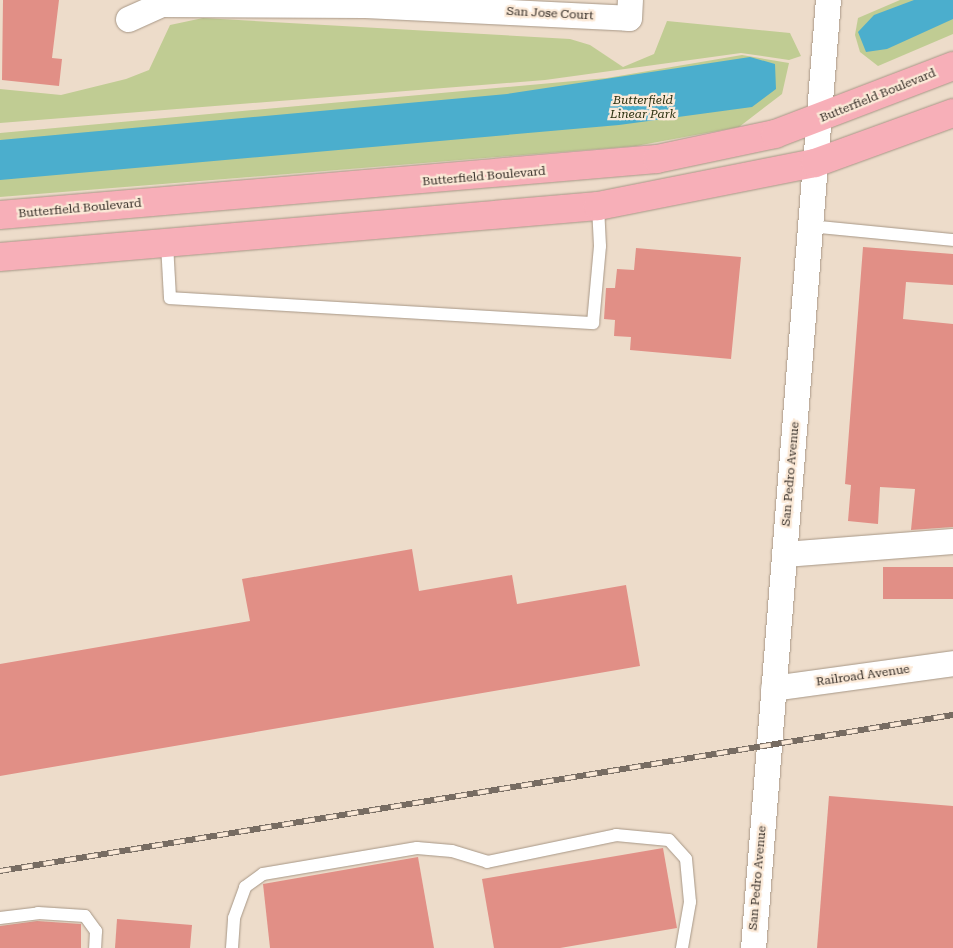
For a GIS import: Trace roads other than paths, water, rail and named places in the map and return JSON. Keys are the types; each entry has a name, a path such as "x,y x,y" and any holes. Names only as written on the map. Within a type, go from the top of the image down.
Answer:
{"main road":[{"name":"Butterfield Boulevard","path":"0,216 586,168 724,146 818,120 953,66"},
{"path":"0,257 598,206 815,163 953,113"}],"street":[{"name":"San Jose Court","path":"128,20 162,4 365,2 629,18 630,0"},
{"name":"San Pedro Avenue","path":"753,948 828,0"},
{"path":"784,554 953,540"},
{"name":"Railroad Avenue","path":"773,688 953,663"}],"lane":[{"path":"167,244 170,298 593,323 600,246 598,206"},
{"path":"810,226 953,240"},
{"path":"232,948 234,918 245,887 263,874 418,848 452,851 486,862 616,835 669,840 686,859 690,902 682,948"},
{"path":"0,918 38,913 85,916 96,931 95,948"}],"water":[{"path":"914,0 953,0 953,19 887,49 866,52 858,32 874,15"},
{"name":"Butterfield Linear Park","path":"750,57 775,64 776,89 752,107 619,125 0,180 0,140 507,94"}],"railway":[{"path":"0,871 953,715"}]}
